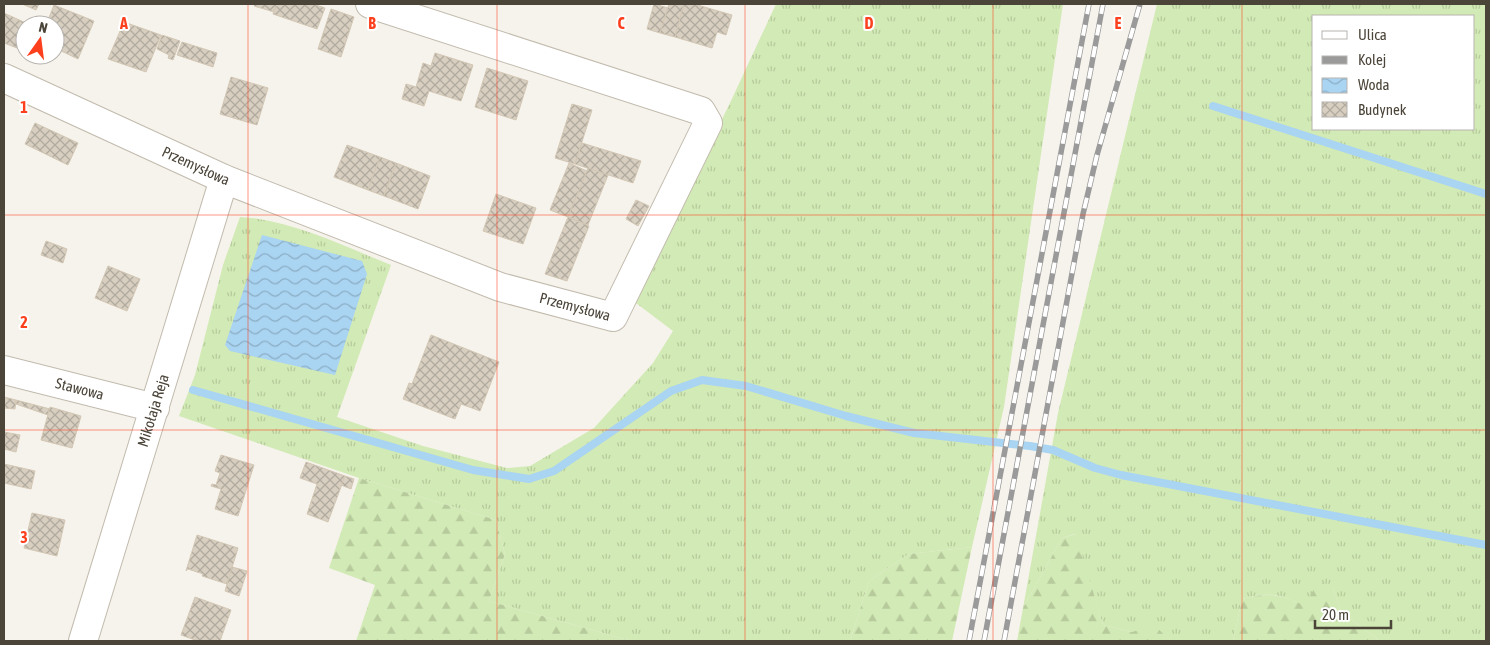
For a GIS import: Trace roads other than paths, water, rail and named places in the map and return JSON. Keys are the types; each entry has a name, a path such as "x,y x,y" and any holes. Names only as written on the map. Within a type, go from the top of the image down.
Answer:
{"street":[{"name":"Przemysłowa","path":"4,78 224,180 500,286 613,317 708,123 700,111 370,4"},
{"name":"Mikołaja Reja","path":"83,641 224,180"},
{"name":"Stawowa","path":"4,370 155,408"}],"water":[{"path":"262,235 362,261 367,274 335,375 230,351 225,345"}],"waterway":[{"path":"1213,106 1486,194"},
{"path":"193,390 473,470 529,479 554,471 671,391 702,380 746,386 846,416 914,433 1053,450 1095,468 1121,475 1486,545"}],"railway":[{"path":"969,641 1089,4"},
{"path":"984,641 1103,4"},
{"path":"1004,641 1083,214 1097,155 1140,4"}]}
